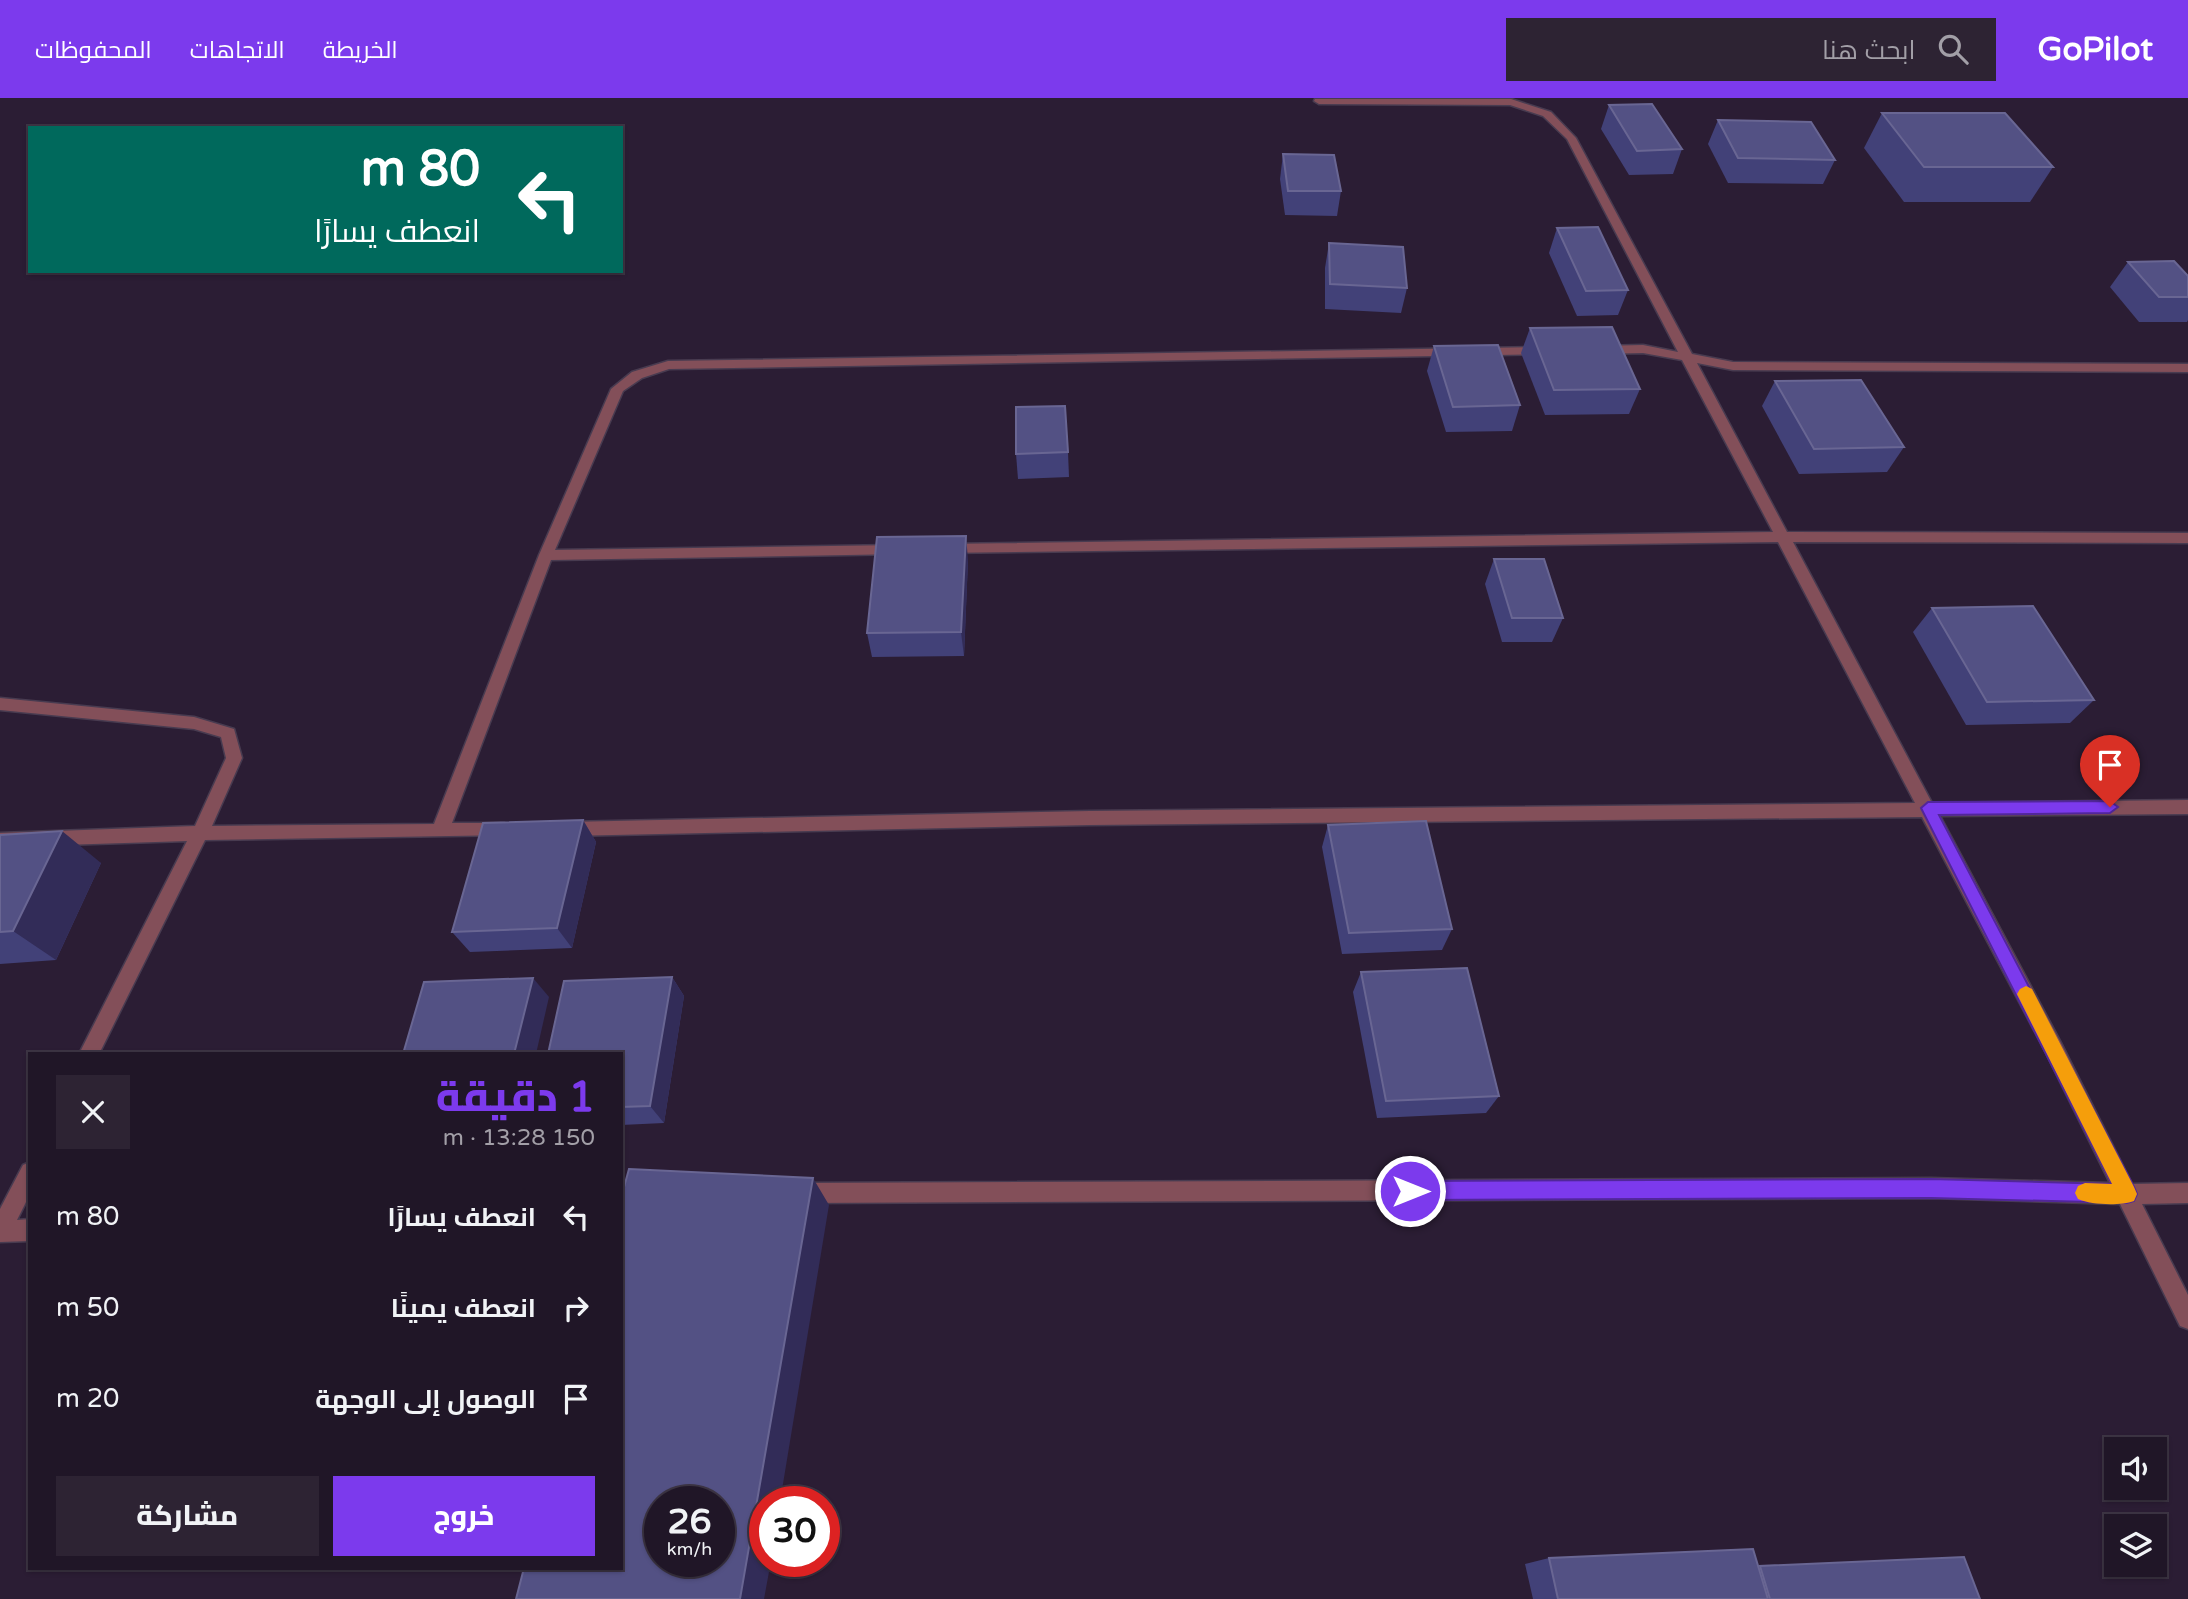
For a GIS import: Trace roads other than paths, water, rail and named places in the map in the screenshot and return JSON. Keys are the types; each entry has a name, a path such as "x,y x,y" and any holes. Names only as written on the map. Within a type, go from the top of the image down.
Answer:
{"street":[{"path":"1319,102 1511,102 1547,114 1562,126 1571,138 1928,808 2188,1318"},
{"path":"1587,350 1643,349 1733,366 2188,368"},
{"path":"440,831 546,555 617,389 637,375 668,365 1559,351"},
{"path":"546,555 1783,537 2188,538"},
{"path":"0,704 194,723 228,733 234,758 200,833 90,1052"},
{"path":"551,829 1076,818 2188,807"},
{"path":"0,840 200,833 523,830"},
{"path":"28,1176 0,1231 28,1230"},
{"path":"780,1193 1931,1188 2127,1194 2188,1192"}]}
